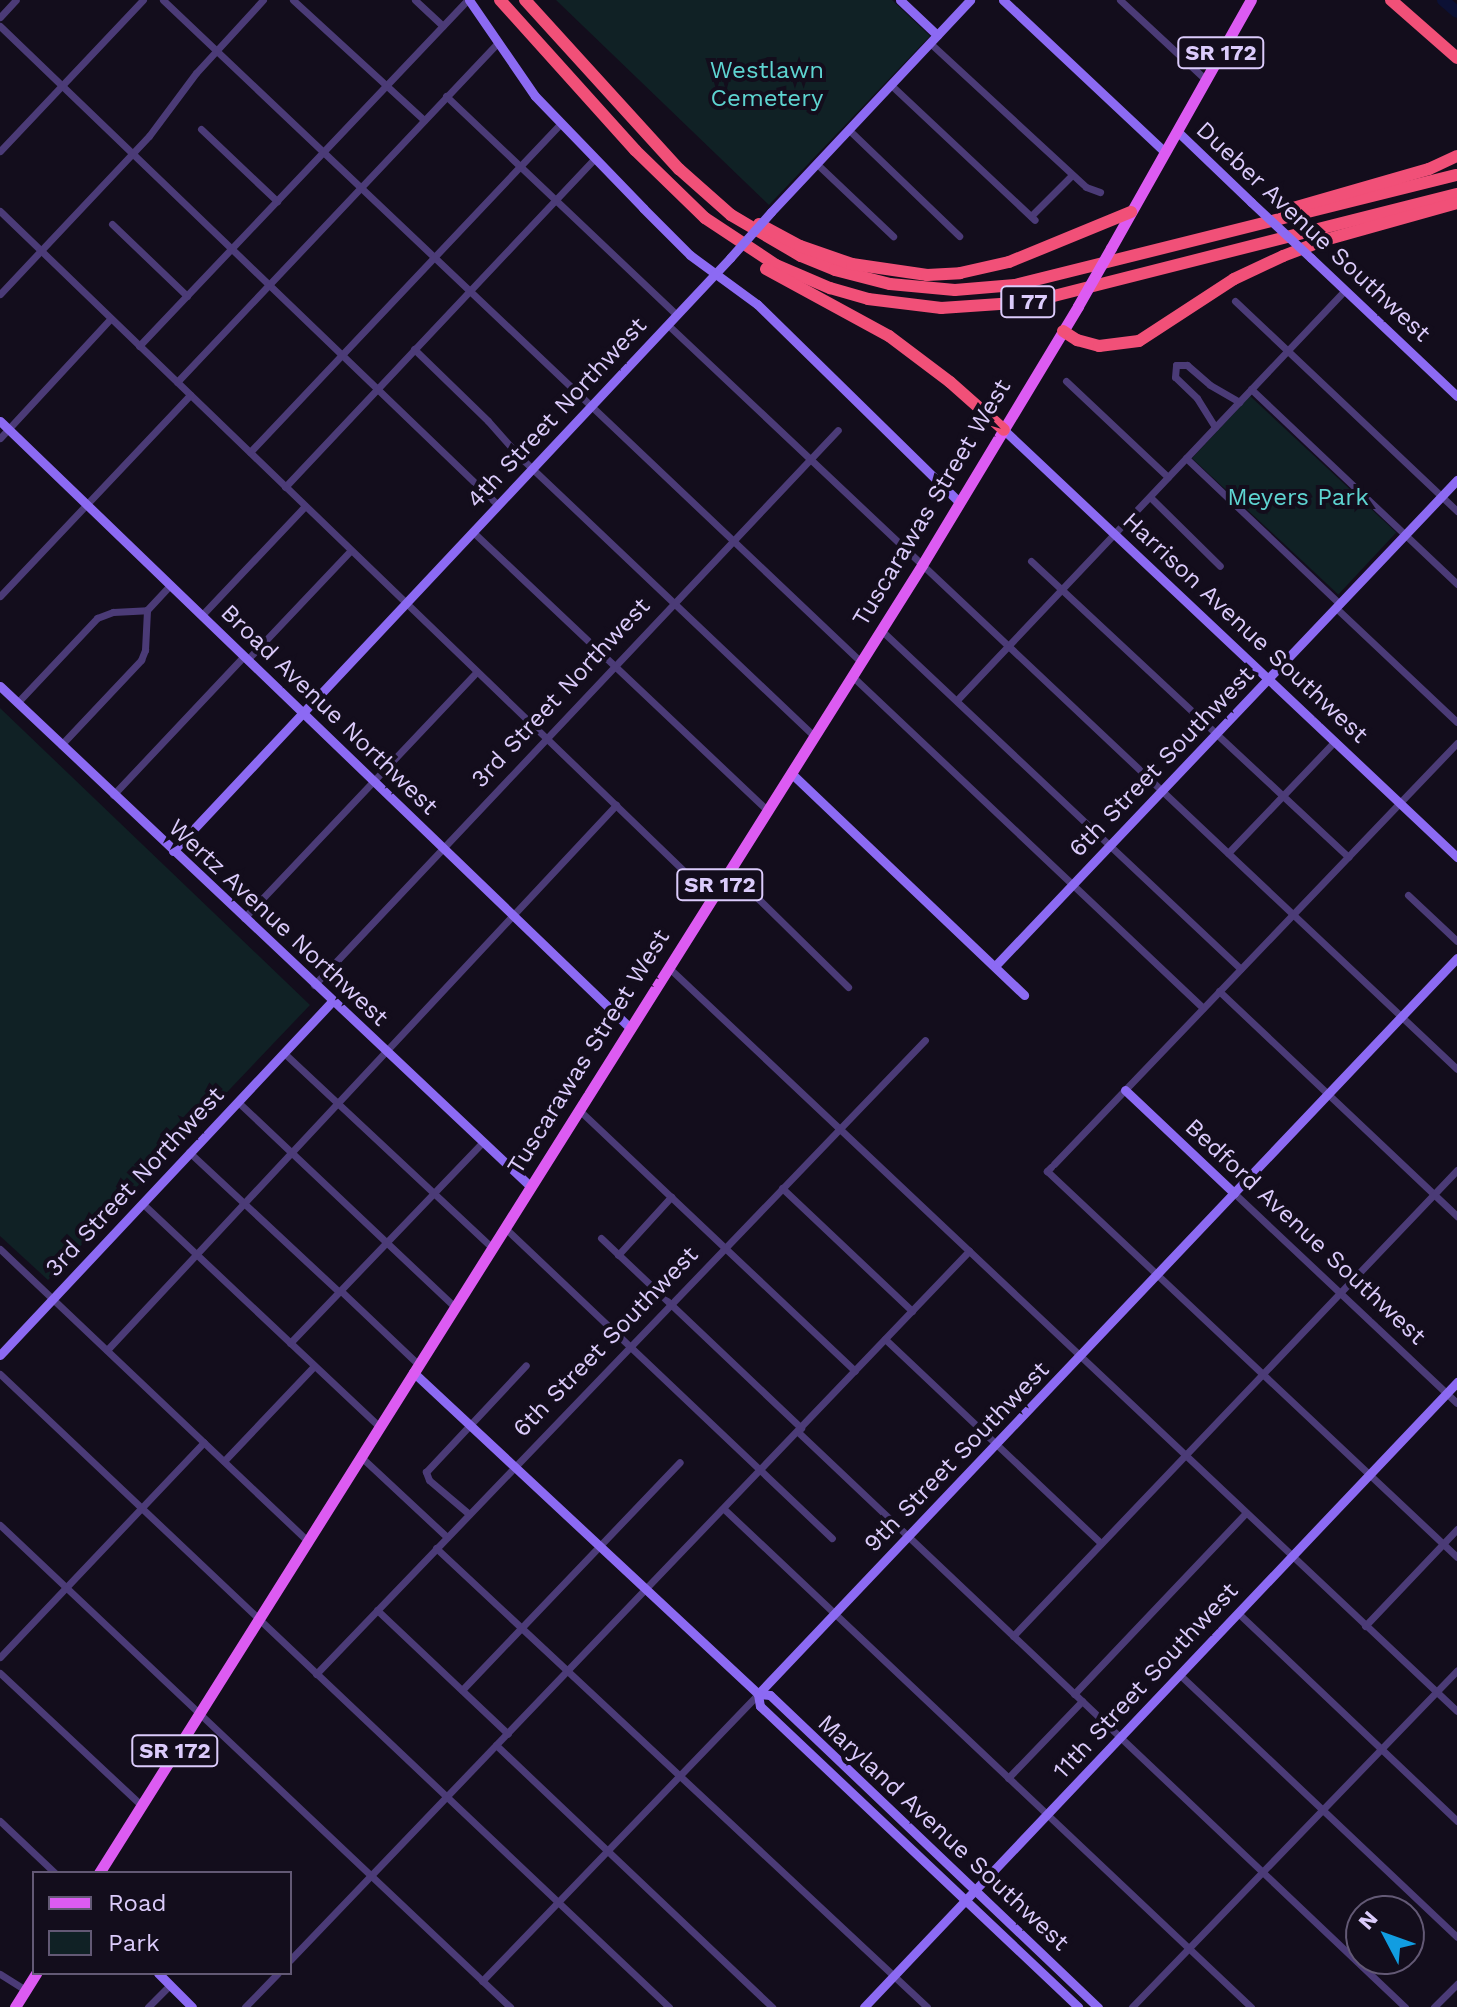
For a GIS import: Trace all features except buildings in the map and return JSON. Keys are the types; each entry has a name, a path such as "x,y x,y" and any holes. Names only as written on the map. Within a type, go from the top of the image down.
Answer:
{"highway":[{"name":"I 77","path":"500,0 635,150 705,218 776,265 830,288 868,299 941,308 1012,305 1062,296 1457,194"},
{"name":"I 77","path":"525,0 695,185 748,227 785,249 846,274 915,288 955,290 1015,285 1457,175"},
{"path":"1391,0 1457,58"},
{"path":"1402,0 1457,49"},
{"path":"635,150 647,174 712,233 780,277 889,336 950,382 1004,430"},
{"path":"1199,241 1280,212 1429,169 1457,156"},
{"path":"695,185 800,246 852,264 911,274 960,273 1009,262 1131,212"},
{"path":"1063,331 1077,340 1099,346 1139,341 1234,279 1283,256 1325,240 1457,203"}],"main road":[{"name":"Tuscarawas Street West","path":"100,1871 922,565 1078,306 1247,2"},
{"path":"15,2007 35,1975"}],"street":[{"path":"0,17 16,0"},
{"path":"0,151 143,0"},
{"path":"163,0 861,662"},
{"path":"0,294 132,154 215,51 263,0"},
{"path":"293,0 424,120"},
{"path":"415,0 443,26"},
{"path":"139,346 468,0 526,85 683,248 757,304 960,503"},
{"path":"900,0 933,39 1072,175 1086,187 1100,192"},
{"name":"4th Street Northwest","path":"173,851 970,0"},
{"path":"1003,0 1165,152"},
{"path":"1120,0 1206,80"},
{"path":"0,26 498,505"},
{"path":"177,382 498,42"},
{"path":"891,85 1033,218 1072,175"},
{"path":"446,96 677,315"},
{"path":"250,452 561,123"},
{"path":"201,129 277,201"},
{"path":"849,130 959,236"},
{"name":"Dueber Avenue Southwest","path":"1177,131 1457,396"},
{"path":"285,487 595,158"},
{"path":"817,164 893,236"},
{"path":"0,211 712,898"},
{"path":"112,224 187,296"},
{"path":"957,700 1345,290"},
{"path":"1235,301 1457,511"},
{"path":"0,438 111,318"},
{"path":"668,325 1457,1069"},
{"path":"414,349 532,469 814,736"},
{"path":"1215,427 1197,398 1175,377 1176,365 1187,365 1210,385 1239,402"},
{"path":"1066,381 1168,477"},
{"path":"1251,389 1457,584"},
{"path":"0,596 190,395"},
{"name":"Broad Avenue Northwest","path":"0,421 630,1028"},
{"name":"3rd Street Northwest","path":"314,985 838,430"},
{"name":"Harrison Avenue Southwest","path":"1004,430 1457,857"},
{"path":"1186,458 1457,722"},
{"name":"6th Street Southwest","path":"995,966 1457,480"},
{"path":"1150,497 1220,566"},
{"path":"202,615 305,506"},
{"path":"473,532 767,810"},
{"path":"113,795 351,550"},
{"path":"1031,561 1348,857"},
{"path":"61,745 141,660 146,645 147,610 170,585"},
{"path":"17,703 97,618 113,612 147,610"},
{"path":"881,630 1241,969"},
{"path":"244,918 477,672"},
{"path":"852,676 1203,1008"},
{"name":"Wertz Avenue Northwest","path":"0,686 530,1186"},
{"path":"1228,853 1335,741"},
{"path":"1457,743 1051,1167 1157,1274 1457,1557"},
{"path":"791,773 1024,995"},
{"path":"107,1350 616,805"},
{"path":"729,870 848,987"},
{"path":"1408,895 1457,941"},
{"name":"9th Street Southwest","path":"482,1981 1457,958"},
{"path":"668,967 1457,1711"},
{"path":"1219,991 1457,1216"},
{"name":"3rd Street Northwest","path":"0,1355 332,1002"},
{"name":"6th Street Southwest","path":"316,1674 928,1036"},
{"path":"284,1053 491,1247"},
{"name":"Bedford Avenue Southwest","path":"1125,1090 1457,1403"},
{"path":"238,1102 454,1306"},
{"path":"578,1109 855,1371"},
{"path":"290,1343 482,1143"},
{"path":"189,1152 340,1291 416,1368"},
{"path":"1013,1636 1457,1170"},
{"path":"782,1188 912,1311"},
{"path":"618,1255 671,1197"},
{"path":"142,1203 379,1426"},
{"path":"504,1227 832,1538"},
{"path":"601,1238 908,1537 1405,2007"},
{"path":"0,1249 307,1540"},
{"path":"292,1958 969,1251"},
{"path":"885,1339 1101,1543"},
{"path":"469,1514 429,1480 426,1472 526,1365"},
{"path":"224,1461 314,1366"},
{"name":"Maryland Avenue Southwest","path":"416,1368 470,1425 599,1547 758,1694 770,1695 1098,2007"},
{"path":"0,1374 669,2007"},
{"name":"11th Street Southwest","path":"864,2007 1457,1382"},
{"path":"0,1657 204,1442"},
{"path":"360,1456 447,1537"},
{"path":"462,1690 680,1462"},
{"path":"724,1509 1251,2007"},
{"path":"1074,1694 1246,1513"},
{"path":"0,1525 510,2007"},
{"path":"1365,1626 1457,1529"},
{"path":"436,1548 927,2007"},
{"path":"377,1610 508,1734"},
{"path":"1238,1613 1457,1821"},
{"path":"1132,2007 1457,1670"},
{"path":"0,1673 141,1805"},
{"path":"1180,1675 1457,1937"},
{"name":"Maryland Avenue Southwest","path":"758,1694 760,1706 1078,2007"},
{"path":"1008,1778 1082,1701"},
{"path":"496,1745 772,2007"},
{"path":"0,1821 53,1871"},
{"path":"0,1974 26,1990"},
{"path":"160,1975 192,2007"},
{"path":"245,2007 276,1975"},
{"path":"1434,2007 1457,1984"},
{"path":"148,2007 170,1985"}],"green space":[{"name":"Westlawn Cemetery","path":"556,0 892,0 930,36 769,205"},
{"name":"Meyers Park","path":"1250,396 1396,532 1338,595 1192,458"},
{"path":"0,708 310,1005 48,1280 0,1236"}],"waterway":[{"path":"1443,0 1457,12"}]}
